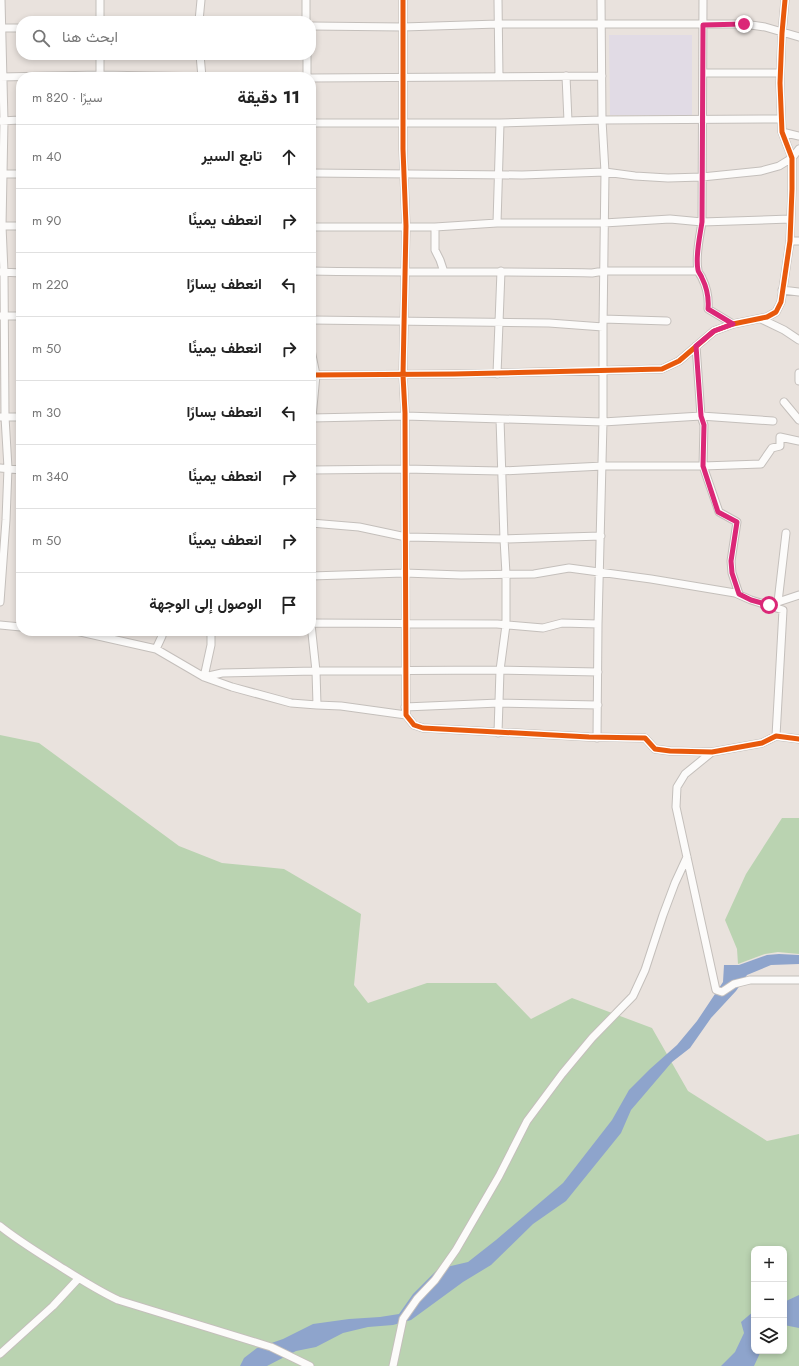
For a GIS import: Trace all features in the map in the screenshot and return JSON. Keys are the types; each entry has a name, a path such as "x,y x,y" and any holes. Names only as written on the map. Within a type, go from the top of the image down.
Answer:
{"street":[{"path":"0,602 6,520 3,416 1,226 1,0"},
{"path":"100,0 100,16"},
{"path":"199,16 201,0"},
{"path":"306,0 306,16"},
{"path":"403,0 404,173 406,226 403,322 406,537 404,573 406,715 414,725 423,728 597,738 645,738 655,749 670,751 712,752 762,743 776,736 799,739"},
{"path":"498,0 499,77"},
{"path":"597,738 599,572 603,466 605,172 602,120 601,0"},
{"path":"703,0 702,222 698,254 698,271 707,292 708,309 733,324"},
{"path":"316,375 497,374 662,370 679,361 714,331 733,324 761,319 776,312 781,302 790,241 792,158 782,132 780,73 785,0"},
{"path":"316,26 403,27 498,24 755,25 799,37"},
{"path":"1,28 16,28"},
{"path":"100,60 100,72"},
{"path":"200,60 202,72"},
{"path":"307,60 308,72"},
{"path":"702,72 780,73"},
{"path":"566,76 568,122"},
{"path":"316,78 602,76"},
{"path":"1,77 16,77"},
{"path":"316,123 500,123 602,120 781,119"},
{"path":"2,121 16,120"},
{"path":"497,223 500,123"},
{"path":"782,132 799,136"},
{"path":"316,173 498,174 605,172 668,178 702,177 761,171 779,166 792,158 799,150"},
{"path":"2,174 16,174"},
{"path":"316,227 435,227 497,223 604,223 670,219 702,222 790,219"},
{"path":"1,226 16,226"},
{"path":"435,227 435,250 444,272"},
{"path":"790,241 799,241"},
{"path":"316,271 405,273 592,273 698,271"},
{"path":"2,272 16,273"},
{"path":"497,374 501,272"},
{"path":"782,290 799,292"},
{"path":"2,316 16,316"},
{"path":"603,319 667,320"},
{"path":"761,319 784,330 799,340"},
{"path":"316,320 549,323 603,327"},
{"path":"696,346 701,416 704,425 703,466 718,512 737,522 731,561 732,573 739,594"},
{"path":"799,372 799,381"},
{"path":"784,402 799,420"},
{"path":"3,416 16,417"},
{"path":"316,418 405,416 603,422 701,416 774,421"},
{"path":"498,733 500,670 506,625 506,574 500,419"},
{"path":"316,470 404,469 501,471 603,466 703,466 761,464 772,448 780,446 780,437 799,441"},
{"path":"4,468 16,469"},
{"path":"316,524 359,528 406,537 504,539 601,536"},
{"path":"778,602 786,533"},
{"path":"316,576 404,573 534,574 569,568 739,594 751,600 783,610 776,736"},
{"path":"769,605 799,595"},
{"path":"316,623 506,625 543,628 562,624 598,624"},
{"path":"0,625 16,627"},
{"path":"98,636 156,649 204,677 232,687 291,703 317,706 341,706 406,715"},
{"path":"156,649 162,636"},
{"path":"204,677 211,645 210,636"},
{"path":"312,636 316,671 317,706"},
{"path":"204,677 222,673 316,671 405,672 500,670 598,672"},
{"path":"406,708 499,703 598,705"},
{"path":"712,752 685,774 677,787 676,807 716,990 722,992 734,984 750,980 799,980"},
{"path":"393,1366 403,1319 417,1299 446,1264 460,1243 499,1176 527,1121 562,1074 592,1038 633,996 646,970 663,915 687,857"},
{"path":"0,1226 18,1240 95,1289 118,1300 271,1347 310,1366"},
{"path":"0,1354 53,1306 78,1278"}],"shaded area":[{"path":"609,35 692,35 692,115 610,115"}],"green space":[{"path":"0,735 39,743 179,846 222,863 284,869 361,914 354,985 368,1003 427,983 496,983 531,1019 572,998 652,1028 688,1091 767,1141 799,1134 799,1366 0,1366"},
{"path":"782,818 799,818 799,954 778,952 765,954 738,964 737,949 725,920 746,874"}],"water":[{"path":"767,955 799,955 799,964 771,965 747,975 736,991 711,1018 690,1048 672,1062 631,1110 621,1133 566,1201 533,1224 491,1265 463,1282 411,1320 393,1325 368,1327 343,1333 316,1347 296,1351 267,1366 240,1366 244,1358 257,1348 283,1339 313,1324 399,1314 413,1294 438,1269 468,1262 563,1183 612,1120 629,1090 677,1045 697,1021 723,982 724,965 739,965"},
{"path":"799,1295 799,1328 787,1326 787,1301"},
{"path":"751,1314 751,1354 760,1354 754,1366 721,1366 735,1352 744,1333 741,1322"}],"cycle path":[{"path":"403,0 403,149 406,226 403,375 405,413 406,715 414,725 423,728 589,737 645,738 655,749 670,751 712,752 762,743 776,736 799,739"},
{"path":"316,375 454,374 662,369 679,361 714,331 733,324 767,317 776,312 781,302 790,241 792,189 792,158 782,132 780,83 785,0"}],"route":[{"path":"744,24 703,25 702,222 698,254 698,271 707,292 708,309 733,324 723,326 714,331 706,336 696,346 701,416 704,425 703,466 718,512 737,522 731,561 732,573 739,594 751,600 769,605"}]}
